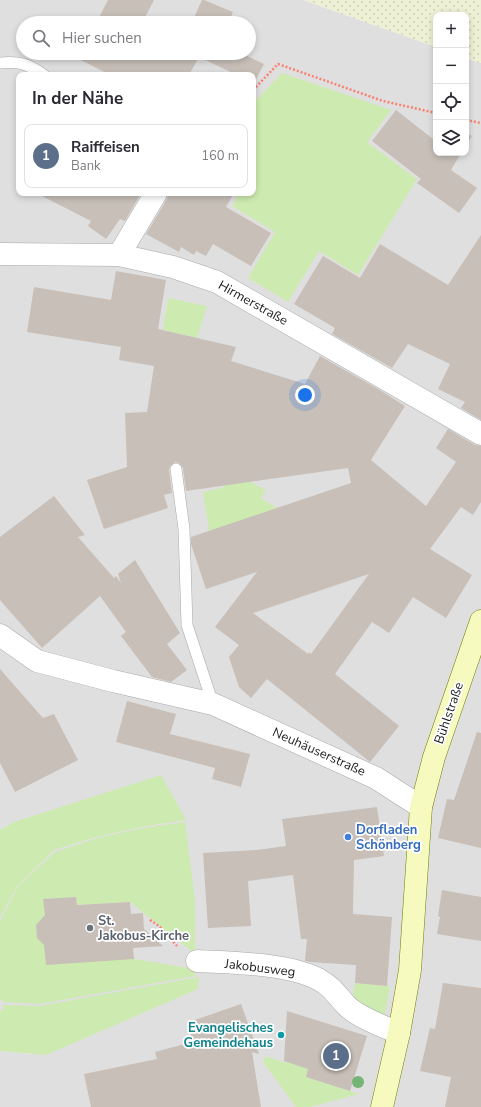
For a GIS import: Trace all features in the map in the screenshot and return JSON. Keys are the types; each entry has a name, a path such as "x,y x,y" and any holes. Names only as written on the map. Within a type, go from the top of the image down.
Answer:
{"street":[{"path":"120,255 154,196"},
{"name":"Hirmerstraße","path":"0,254 120,255 172,267 217,282 481,434"},
{"name":"Bühlstraße","path":"382,1107 399,1033 410,970 421,807 434,757 481,621"},
{"name":"Neuhäuserstraße","path":"0,635 37,661 112,681 213,704 376,778 421,807"},
{"name":"Jakobusweg","path":"197,961 293,970 330,986 347,1007 373,1022 399,1033"}],"lane":[{"path":"0,64 12,62 30,66 39,72"},
{"path":"176,469 184,529 187,625 213,704"}],"path":[{"path":"256,87 278,64 383,101 433,112"},
{"path":"469,121 481,124"},
{"path":"150,920 158,926 185,955 193,961 197,961"}],"shaded area":[{"path":"0,0 303,0 433,46 433,156 469,156 469,59 481,63 481,1107 0,1107 0,1051 47,1055 0,1015 0,918 17,887 54,850 97,837 142,827 186,820 14,822 0,830"}],"green space":[{"path":"303,0 481,0 481,63 469,59 469,12 433,12 433,46"},
{"path":"282,73 391,110 367,142 417,179 358,275 319,251 288,302 248,278 275,232 232,206 237,198 234,196 256,196 256,100"},
{"path":"168,298 207,306 197,338 163,330"},
{"path":"230,478 247,480 266,490 261,498 320,536 209,531 203,492 222,488"},
{"path":"161,775 186,820 142,827 97,837 54,850 17,887 0,918 0,830 14,822"},
{"path":"185,822 195,900 195,954 130,902 77,905 76,897 44,899 45,915 36,925 37,937 134,959 195,969 195,976 40,1004 3,1002 0,998 0,922 18,887 55,852 98,838 143,828"},
{"path":"199,977 198,989 46,1055 0,1051 0,1012 3,1009 3,1005 40,1006"},
{"path":"355,983 390,986 385,1015 376,1012 354,999 353,994"},
{"path":"265,1056 286,1063 287,1061 308,1067 306,1077 359,1094 310,1107 296,1107 263,1062"}],"building":[{"path":"108,0 154,0 146,16 100,16"},
{"path":"202,0 233,12 231,16 195,16"},
{"path":"81,60 197,60 191,72 104,72"},
{"path":"205,60 256,60 264,64 256,79 256,72 231,72"},
{"path":"396,110 433,139 433,156 459,156 451,170 477,188 459,213 417,183 421,179 372,141"},
{"path":"42,196 139,196 125,221 120,219 106,239 88,226 91,221"},
{"path":"168,196 232,196 226,207 271,233 251,266 213,244 206,256 196,251 194,255 181,247 179,252 146,234"},
{"path":"481,235 481,420 461,408 465,402 438,389 450,364 408,344 392,368 332,334 335,328 294,304 323,256 360,278 380,244 448,285"},
{"path":"116,271 166,280 158,329 236,347 231,361 305,384 320,356 405,406 371,460 426,506 456,462 436,448 448,429 475,445 481,446 481,502 473,515 461,507 430,549 472,575 446,618 413,597 389,633 372,622 335,674 399,726 370,762 267,679 251,698 239,687 229,657 239,645 215,627 257,572 206,589 191,544 191,537 351,483 348,468 186,491 183,468 179,463 175,462 170,466 169,470 172,493 164,495 168,508 104,529 87,480 127,467 125,413 147,412 154,366 119,360 121,347 27,332 34,287 111,300","holes":["369,574 311,654 309,652 308,654 253,613"]},
{"path":"54,496 85,535 78,537 114,578 116,576 121,583 118,574 135,560 180,633 167,644 187,670 171,682 152,677 121,636 126,632 100,596 42,648 0,600 0,537"},
{"path":"0,669 43,718 54,714 78,760 15,792 0,763"},
{"path":"127,701 176,714 170,734 250,754 241,787 212,779 215,768 116,742"},
{"path":"477,732 481,733 481,848 438,838 447,799 454,800"},
{"path":"377,807 384,856 354,860 353,914 392,917 387,986 355,983 356,965 305,961 307,939 301,939 293,875 248,881 251,926 208,928 203,853 257,850 286,846 282,819"},
{"path":"442,890 481,897 481,941 437,934"},
{"name":"St. Jakobus-Kirche","path":"76,897 77,905 130,902 131,914 143,913 144,929 163,946 133,948 134,959 46,965 44,945 37,938 36,925 45,915 43,899"},
{"path":"443,983 481,988 481,1107 445,1107 451,1077 420,1071 430,1028 435,1029"},
{"path":"241,1004 259,1054 252,1052 261,1107 91,1107 84,1074 157,1059 155,1052 192,1042 189,1022"},
{"path":"287,1011 367,1036 350,1091 306,1077 308,1069 284,1061"}],"place":[{"name":"Dorfladen Schönberg","path":"348,837"},
{"name":"St. Jakobus-Kirche","path":"90,928"},
{"name":"Evangelisches Gemeindehaus","path":"281,1035"},
{"name":"Raiffeisen","path":"336,1056"}]}
